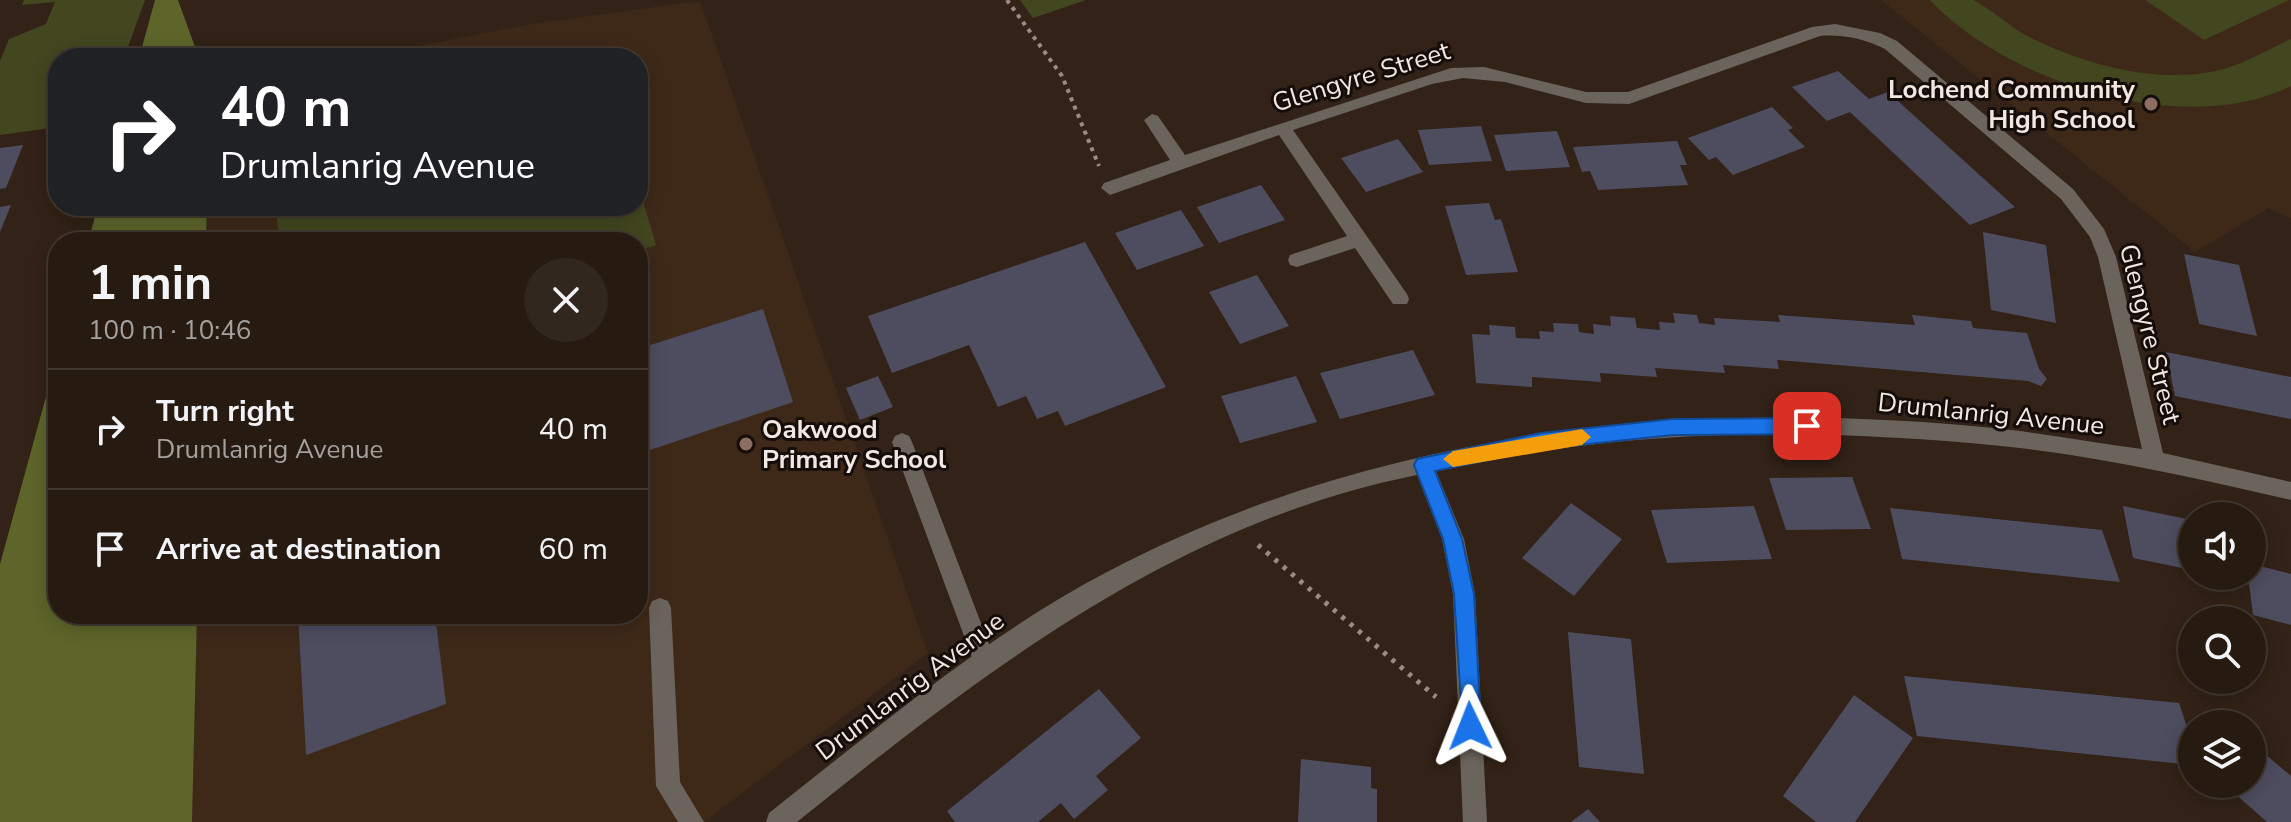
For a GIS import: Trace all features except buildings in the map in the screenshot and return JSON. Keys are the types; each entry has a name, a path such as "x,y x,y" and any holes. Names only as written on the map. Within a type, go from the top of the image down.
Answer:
{"street":[{"name":"Glengyre Street","path":"1110,188 1282,127 1462,72 1499,76 1574,97 1609,101 1629,98 1818,31 1835,29 1874,37 1891,45 2067,194 2098,234 2107,257 2155,462"},
{"path":"1152,120 1181,163"},
{"path":"1282,127 1400,299"},
{"path":"1297,260 1359,239"},
{"name":"Drumlanrig Avenue","path":"778,822 984,660 1117,577 1233,523 1323,490 1423,465 1541,441 1673,427 1792,426 1943,433 2222,472 2291,491"},
{"path":"902,442 984,660"},
{"path":"1423,465 1453,539 1464,594 1475,822"},
{"path":"660,608 668,786 692,822"}],"path":[{"path":"1007,0 1062,76 1100,168"},
{"path":"1233,523 1470,726"}],"shaded area":[{"name":"Lochend Community High School","path":"1881,0 2291,0 2291,219 2269,208 2195,252"},
{"name":"Oakwood Primary School","path":"700,1 928,653 704,822 192,822 197,624 648,624 648,232 206,232 207,216 648,216 648,48 407,48 538,23"}],"green space":[{"path":"24,0 145,0 128,48 48,48 48,128 0,135 0,61 9,39 46,24 55,2 22,5"},
{"path":"155,0 178,0 195,48 142,48"},
{"path":"1020,0 1086,0 1033,18"},
{"path":"1930,0 1973,0 2023,34 2051,47 2099,64 2149,74 2200,74 2224,69 2291,39 2291,86 2248,101 2201,107 2151,104 2100,94 2051,78 2004,56 1964,30"},
{"path":"2145,0 2289,0 2204,40"},
{"path":"95,216 207,216 206,232 91,232"},
{"path":"277,216 647,216 656,245 648,248 648,232 278,232"},
{"path":"48,389 48,624 197,624 192,822 0,822 0,564"}],"slow traffic":[{"path":"1453,459 1541,441 1582,437"}],"place":[{"name":"Lochend Community High School","path":"2151,104"},
{"name":"Oakwood Primary School","path":"746,444"}],"route":[{"path":"1470,726 1464,594 1453,539 1423,465 1541,441 1673,427 1807,426"}]}
